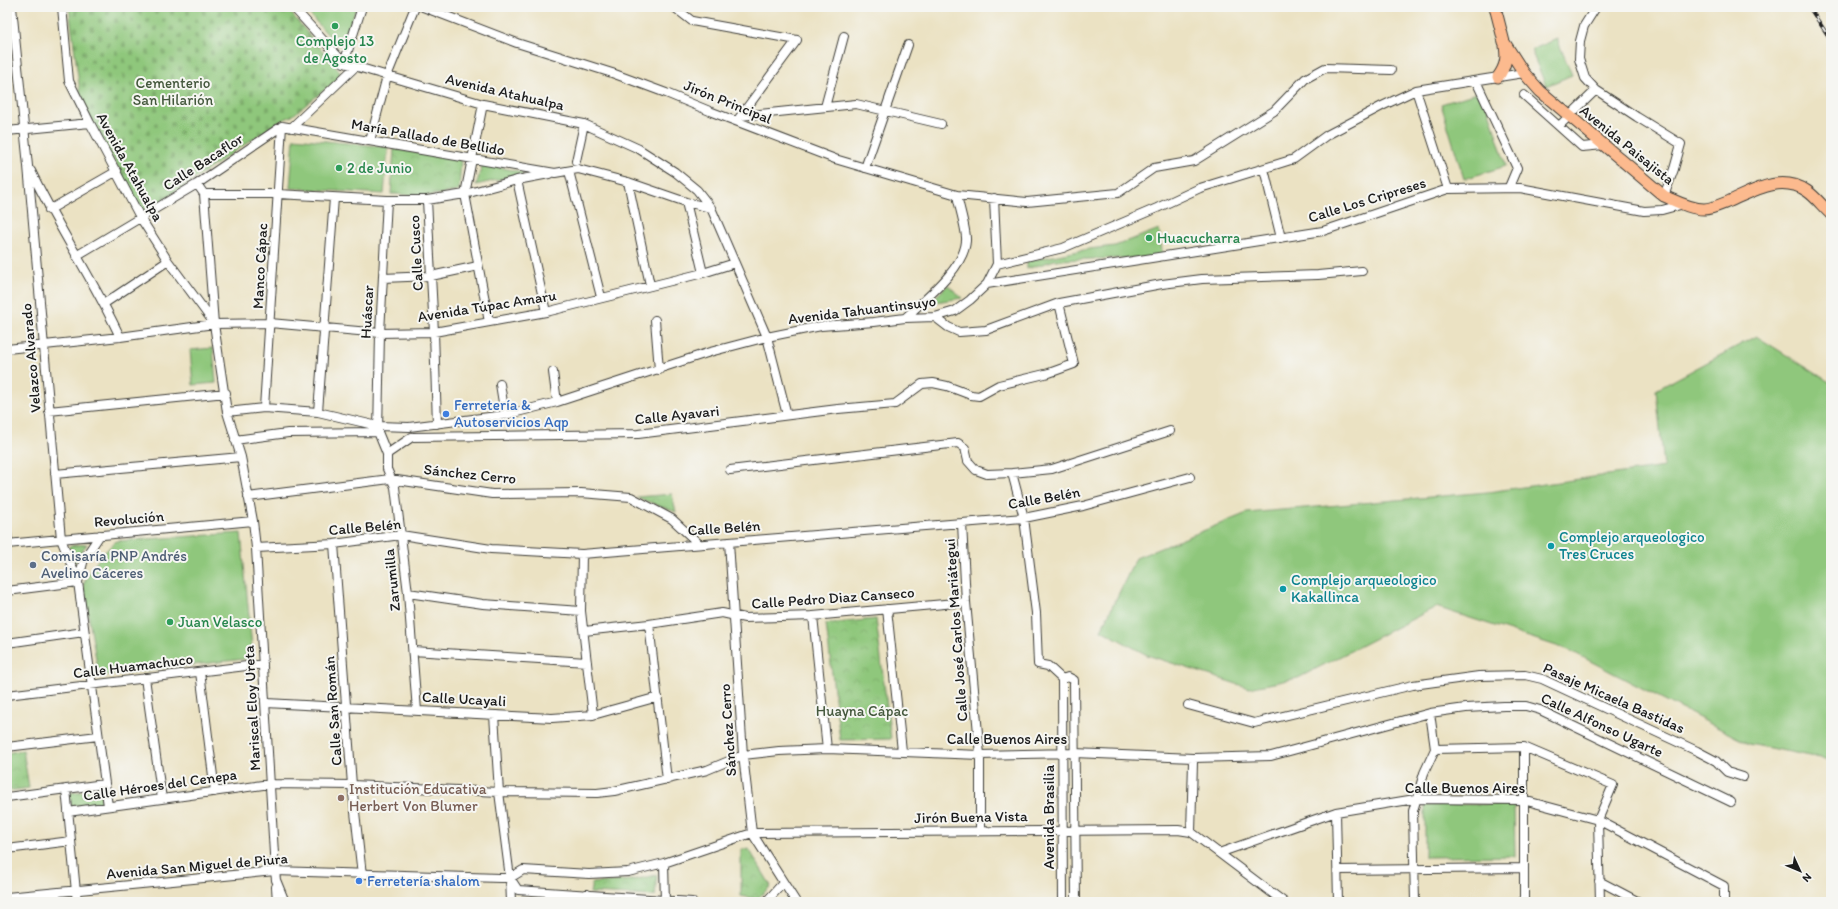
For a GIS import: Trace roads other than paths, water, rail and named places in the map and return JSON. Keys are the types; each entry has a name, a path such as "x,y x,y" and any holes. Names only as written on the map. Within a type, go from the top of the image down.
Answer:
{"main road":[{"name":"Avenida Paisajista","path":"1495,7 1504,42 1524,73 1540,91 1664,196 1684,204 1704,209 1719,205 1760,187 1776,183 1793,184 1808,191 1831,214"},
{"path":"1498,77 1503,70 1507,58 1504,42"}],"street":[{"name":"Velazco Alvarado","path":"12,7 23,129 28,166 61,539 78,582"},
{"name":"Avenida Atahualpa","path":"62,7 69,81 140,217 168,261 214,324"},
{"name":"Avenida Atahualpa","path":"293,7 344,64 483,104 584,124 640,149 675,172 697,190 711,208 767,337 787,415"},
{"path":"344,64 362,7"},
{"path":"370,141 387,76 414,7"},
{"name":"Jirón Principal","path":"423,7 517,43 619,75 739,118 835,159 957,195 1027,202 1118,193 1154,168 1194,161 1274,111 1305,78 1325,68 1391,70"},
{"path":"674,7 692,21 797,40 739,118"},
{"path":"1596,7 1584,26 1580,41 1579,59 1585,78 1596,90 1681,144 1674,170 1664,196"},
{"path":"825,107 844,36"},
{"path":"865,168 908,45"},
{"name":"Calle Bacaflor","path":"76,256 197,184 287,127 354,68"},
{"path":"994,198 997,264 1063,248 1200,188 1294,159 1327,135 1416,90 1524,73"},
{"path":"1476,81 1517,168 1509,187"},
{"path":"1416,90 1448,189"},
{"path":"1559,126 1596,90"},
{"path":"1524,95 1582,147 1604,145"},
{"path":"483,104 465,194 489,322"},
{"path":"739,118 856,104 941,124"},
{"path":"7,131 90,123"},
{"path":"576,160 584,124"},
{"name":"María Pallado de Bellido","path":"287,127 555,173 569,171"},
{"name":"Manco Cápac","path":"264,408 278,194 287,127"},
{"path":"28,166 49,210 105,303 120,337"},
{"path":"601,298 569,171 578,169 628,182 686,202 711,208"},
{"path":"1264,169 1281,238"},
{"path":"49,210 117,172"},
{"path":"197,184 204,194 278,194 334,198 427,200 465,194 517,180 555,173"},
{"path":"517,180 546,312"},
{"path":"628,182 650,285"},
{"name":"Calle Los Cripreses","path":"987,284 1323,231 1448,189 1509,187 1644,211 1662,210 1684,204"},
{"name":"Mariscal Eloy Ureta","path":"204,194 214,324 228,412 241,457 253,521 266,703 275,871 276,880 285,902"},
{"path":"906,318 950,274 960,261 966,241 957,195"},
{"path":"318,412 323,327 334,198"},
{"name":"Huáscar","path":"378,429 380,333 387,200"},
{"name":"Calle Cusco","path":"427,200 437,424"},
{"path":"686,202 703,273"},
{"path":"105,303 168,261"},
{"name":"Avenida Túpac Amaru","path":"7,349 120,337 214,324 270,323 380,333 434,332 546,312 703,273 735,262"},
{"name":"Avenida Tahuantinsuyo","path":"228,412 264,408 318,412 378,429 437,424 505,415 557,402 659,370 710,352 767,337 821,326 906,318 935,317 955,311 987,284 997,264"},
{"path":"383,278 431,276 478,266"},
{"path":"935,317 948,328 959,332 986,330 1059,303 1162,284 1202,279 1318,275 1362,271"},
{"name":"Calle Ayavari","path":"412,437 638,434 787,415 895,404 922,384 933,383 947,386 971,395 979,396 999,384 1050,373 1074,364 1059,303"},
{"path":"655,320 659,370"},
{"path":"553,372 557,402"},
{"path":"500,384 505,415"},
{"path":"49,411 226,393"},
{"path":"387,454 412,437 409,427"},
{"path":"235,440 288,433 378,429"},
{"name":"Zarumilla","path":"378,429 387,454 387,469 390,479 395,487 408,593 417,711"},
{"path":"730,470 958,443 965,448 968,461 976,470 987,474 1012,473 1052,469 1170,431"},
{"path":"55,474 241,457"},
{"path":"1012,473 1024,518 1036,613 1038,664 1048,666 1062,679"},
{"name":"Calle Belén","path":"256,548 334,544 401,535 490,549 582,554 1024,518 1083,506 1190,477"},
{"name":"Sánchez Cerro","path":"248,498 390,479 492,494 581,493 631,497 672,519 699,544"},
{"name":"Revolución","path":"8,544 253,521"},
{"name":"Calle José Carlos Mariátegui","path":"962,523 966,602 980,755 980,831"},
{"path":"7,533 8,544"},
{"path":"100,535 84,559 78,582 108,806"},
{"name":"Sánchez Cerro","path":"729,542 743,755 752,833 796,902"},
{"name":"Calle San Román","path":"334,544 352,785 362,875"},
{"path":"582,554 581,611 593,715"},
{"path":"7,591 78,582"},
{"path":"408,593 483,604 581,611"},
{"name":"Calle Pedro Diaz Canseco","path":"584,631 649,624 722,613 745,618 813,616 966,602"},
{"path":"887,609 902,752"},
{"path":"813,616 826,749"},
{"path":"649,624 667,780"},
{"path":"7,643 84,632"},
{"path":"413,651 588,662"},
{"name":"Calle Huamachuco","path":"7,695 263,664"},
{"path":"200,672 215,792"},
{"name":"Pasaje Micaela Bastidas","path":"1188,705 1254,723 1413,685 1479,676 1525,675 1542,679 1697,751 1716,761 1727,772 1743,777"},
{"name":"Avenida Brasilia","path":"1063,902 1062,679 1068,677 1074,680 1076,902"},
{"path":"145,678 162,799"},
{"name":"Calle Ucayali","path":"266,703 552,718 593,715 658,697"},
{"name":"Calle Alfonso Ugarte","path":"1271,756 1430,713 1466,708 1526,706 1540,710 1731,802"},
{"path":"1415,902 1412,811 1424,773 1435,749 1430,713"},
{"path":"494,715 499,792 510,878 511,902"},
{"path":"7,747 98,736"},
{"path":"1435,749 1524,747 1613,785 1598,820 1600,902"},
{"path":"1524,747 1524,902"},
{"name":"Calle Buenos Aires","path":"499,792 597,793 614,791 707,770 743,755 779,751 826,749 980,755 1074,753 1193,758 1271,756"},
{"path":"1193,762 1191,832 1284,902"},
{"name":"Calle Héroes del Cenepa","path":"7,797 104,784"},
{"name":"Calle Héroes del Cenepa","path":"68,812 270,784 352,785 499,792"},
{"path":"66,789 77,902"},
{"name":"Calle Buenos Aires","path":"1219,853 1336,812 1415,799 1523,800 1598,820 1724,886 1724,902"},
{"path":"1336,812 1338,902"},
{"name":"Jirón Buena Vista","path":"752,833 1063,830 1178,830 1191,832"},
{"name":"Avenida San Miguel de Piura","path":"7,897 19,899 76,890 275,871 362,875 510,878 523,870 589,874 628,872 664,863 752,833"},
{"path":"7,849 71,841"},
{"path":"664,863 665,901"},
{"path":"1338,870 1523,868"},
{"path":"510,878 518,890 587,898 692,902"},
{"path":"276,880 277,902"},
{"path":"1599,881 1639,902"},
{"path":"766,902 783,883"}],"railway":[{"path":"1809,7 1831,40"}],"place":[{"name":"Complejo 13 de Agosto","path":"335,26"},
{"name":"2 de Junio","path":"339,168"},
{"name":"Huacucharra","path":"1149,238"},
{"name":"Ferretería & Autoservicios Aqp","path":"446,414"},
{"name":"Complejo arqueologico Tres Cruces","path":"1551,546"},
{"name":"Comisaría PNP Andrés Avelino Cáceres","path":"33,565"},
{"name":"Complejo arqueologico Kakallinca","path":"1283,589"},
{"name":"Juan Velasco","path":"170,622"},
{"name":"Institución Educativa Herbert Von Blumer","path":"341,798"},
{"name":"Ferretería shalom","path":"359,881"}],"park label":[{"name":"Cementerio San Hilarión","path":"173,92"},
{"name":"Huayna Cápac","path":"862,711"}]}
